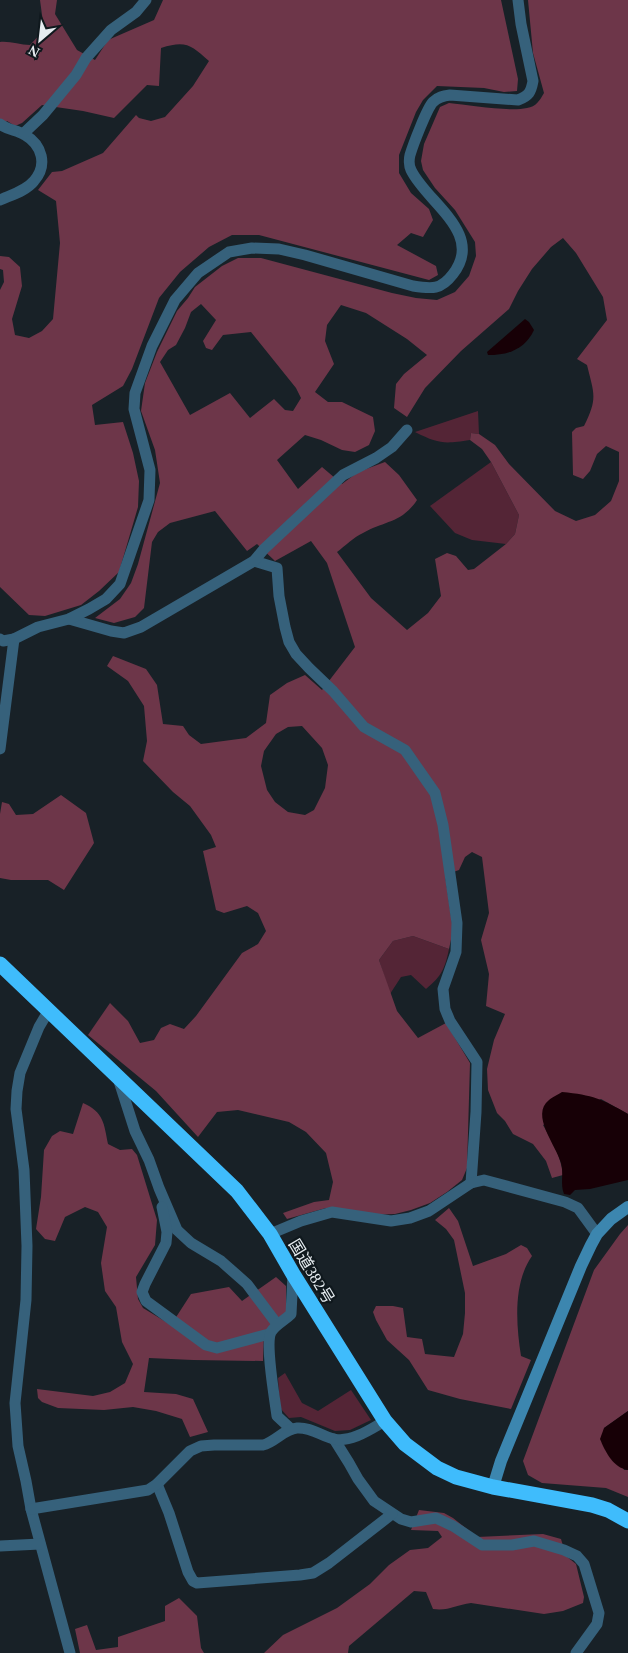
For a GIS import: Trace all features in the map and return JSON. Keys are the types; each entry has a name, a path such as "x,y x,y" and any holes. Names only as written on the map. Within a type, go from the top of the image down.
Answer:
{"highway":[{"name":"国道382号","path":"0,964 237,1191 270,1234 385,1421 405,1444 437,1468 456,1477 493,1488 592,1506 608,1510 628,1520"}],"street":[{"path":"24,134 43,115 76,75 86,58 111,30 136,12 146,0"},
{"path":"0,639 3,641 14,639 38,627 69,619 106,599 120,584 148,500 150,470 134,409 135,393 152,346 175,300 198,273 229,252 252,248 279,250 305,255 413,286 432,289 446,283 456,271 463,251 462,238 410,169 410,157 431,104 440,96 450,95 518,100 528,96 532,90 533,81 518,0"},
{"path":"0,124 4,128 24,134 35,142 41,153 42,163 39,173 33,182 20,191 0,200"},
{"path":"69,619 124,633 141,626 254,561 264,549 343,475 376,458 392,447 407,430"},
{"path":"254,561 277,568 279,596 285,627 289,642 296,654 333,691 364,727 405,750 435,793 443,825 457,923 456,952 443,989 445,1009 450,1021 477,1062 471,1183"},
{"path":"0,749 14,639"},
{"path":"49,1010 39,1027 20,1073 16,1109 24,1170 27,1246 26,1300 15,1403 18,1446 31,1509 70,1653"},
{"path":"118,1078 135,1130 177,1230 191,1243 221,1261 247,1284 277,1324"},
{"path":"270,1234 300,1221 332,1212 391,1221 410,1218 428,1211 471,1183 484,1180 565,1202 578,1208 597,1234"},
{"path":"159,1188 167,1232 166,1243 142,1292 146,1301 206,1345 217,1348 269,1334 277,1324 284,1321 291,1314 293,1274"},
{"path":"493,1488 502,1461 581,1266 597,1234 611,1219 628,1207"},
{"path":"269,1334 277,1416 291,1429"},
{"path":"31,1509 148,1490 157,1484 190,1451 201,1446 270,1444 291,1429 300,1428 312,1430 334,1439 346,1439 385,1421"},
{"path":"334,1439 358,1479 374,1501 401,1519 411,1522 436,1518 454,1526 482,1545 512,1545 534,1541 577,1556 584,1564 599,1613 597,1624 576,1653"},
{"path":"157,1484 169,1513 188,1572 193,1581 197,1583 313,1573 329,1563 392,1514"},
{"path":"0,1546 40,1544"}],"shaded area":[{"path":"40,0 57,0 55,14 77,50 95,60 108,40 154,20 163,0 501,0 518,79 517,91 504,92 484,88 437,86 423,100 416,112 399,155 399,173 411,193 429,209 433,220 423,237 411,233 397,245 436,266 438,275 429,280 259,235 232,235 209,247 180,272 159,298 132,369 123,386 92,405 95,425 123,422 133,453 139,481 138,507 119,572 81,605 45,616 29,615 0,587 0,290 4,282 3,270 0,269 0,256 9,257 20,267 22,286 12,319 15,335 29,338 42,331 53,319 60,243 56,201 38,190 52,172 62,171 103,153 136,115 139,118 151,121 165,117 193,86 209,61 197,51 182,44 161,48 159,86 147,85 114,118 42,105 22,123 15,126 7,121 0,127 0,42 30,45 44,30"},
{"path":"528,0 628,0 628,1114 601,1099 543,1125 556,1149 562,1168 563,1175 552,1178 546,1161 533,1144 513,1134 505,1121 497,1113 488,1090 487,1069 494,1040 505,1014 486,1006 489,974 481,940 489,913 482,857 472,852 465,857 459,870 445,875 453,930 449,949 413,936 393,941 379,960 397,1011 418,1038 446,1023 470,1063 467,1168 462,1180 430,1203 395,1214 371,1215 326,1208 287,1219 283,1213 314,1202 329,1200 333,1182 326,1153 306,1132 289,1122 238,1110 217,1112 198,1137 156,1091 88,1035 110,1003 128,1021 140,1043 154,1040 161,1028 170,1024 184,1029 196,1016 242,953 258,944 266,931 258,913 247,906 224,913 216,910 203,851 216,847 211,835 190,806 173,792 143,761 147,741 144,706 128,681 107,666 113,656 146,669 157,685 163,724 183,726 189,735 201,744 246,738 266,723 270,695 287,683 305,675 322,690 355,647 327,563 311,541 275,561 257,544 247,551 215,511 170,523 158,532 152,542 144,608 135,617 114,623 95,618 120,599 131,583 138,564 160,483 155,450 141,411 145,383 157,352 177,311 195,287 222,266 238,258 261,258 416,298 437,300 455,292 469,276 476,256 475,242 455,210 435,188 423,170 421,161 424,144 440,107 449,103 510,109 527,108 535,105 544,93 533,53","holes":["563,238 576,253 603,297 607,320 577,359 587,365 593,402 584,426 576,428 572,432 573,475 583,479 590,471 597,454 606,446 619,452 619,481 611,501 595,515 576,521 555,511 509,464 495,445 479,434 471,433 470,440 482,449 491,462 519,515 515,534 506,544 474,569 468,570 456,556 447,553 435,559 441,596 428,613 407,630 371,598 337,552 353,539 371,529 392,521 411,508 417,500 399,475 385,462 358,472 342,484 322,467 298,489 277,460 305,435 342,450 355,452 369,445 375,431 373,417 342,402 328,402 315,392 334,364 325,341 327,325 341,305 366,313 407,339 427,355 404,374 396,384 394,408 407,417 425,388 461,351 509,309 532,269 551,247","201,304 216,320 203,341 206,348 212,350 223,335 251,332 296,388 301,398 293,411 285,410 274,399 250,418 230,393 190,415 160,362 168,350 176,345 191,312","302,726 322,748 328,765 325,788 314,810 305,815 288,812 275,802 267,790 261,766 264,751 276,734 288,727"]},
{"path":"525,319 534,330 526,342 516,350 503,354 488,355 487,352"},
{"path":"478,411 479,434 471,433 470,440 442,442 415,432"},
{"path":"491,462 519,515 515,534 506,544 472,540 455,533 430,506"},
{"path":"61,795 86,813 94,843 64,890 48,880 11,880 0,878 0,814 2,802 9,804 16,815 33,814"},
{"path":"413,936 449,949 444,967 436,980 426,989 411,975 401,977 390,994 379,960 393,941"},
{"path":"562,1092 597,1098 628,1114 628,1180 590,1189 575,1190 570,1195 564,1194 561,1163 546,1130 542,1114 544,1106 549,1100"},
{"path":"83,1103 95,1110 102,1119 108,1144 120,1150 132,1149 137,1155 157,1220 155,1245 136,1277 138,1299 143,1308 171,1325 191,1294 229,1287 242,1301 276,1277 286,1286 286,1315 264,1332 263,1361 149,1358 144,1392 176,1394 193,1399 208,1432 190,1437 182,1419 156,1411 133,1407 104,1410 58,1408 42,1402 38,1398 37,1389 93,1396 110,1392 125,1383 133,1364 122,1342 116,1307 105,1291 101,1263 107,1227 98,1212 85,1207 65,1217 55,1241 45,1239 36,1229 41,1197 44,1150 52,1136 60,1131 73,1134"},
{"path":"449,1208 458,1221 473,1266 506,1254 521,1245 527,1248 532,1256 526,1267 519,1291 517,1317 521,1356 531,1360 511,1409 460,1399 428,1390 409,1360 387,1340 373,1312 376,1306 403,1308 407,1337 422,1339 425,1354 454,1357 463,1334 465,1293 454,1240 446,1229 435,1220"},
{"path":"628,1225 628,1411 604,1428 624,1470 628,1470 628,1497 606,1488 542,1483 528,1475 523,1461 594,1270"},
{"path":"285,1373 302,1403 318,1411 351,1390 371,1420 350,1430 335,1431 301,1417 289,1418 280,1408 278,1378"},
{"path":"628,1411 628,1470 623,1469 614,1462 607,1454 600,1439 604,1428"},
{"path":"419,1510 444,1513 477,1537 543,1534 561,1539 566,1556 576,1564 584,1597 583,1603 563,1611 544,1614 471,1603 448,1609 433,1609 426,1592 414,1591 349,1646 348,1653 264,1653 283,1635 337,1608 370,1584 389,1565 410,1550 428,1548 442,1537 438,1531 411,1530"},
{"path":"179,1598 197,1616 201,1648 204,1653 80,1653 75,1629 87,1625 96,1650 118,1647 118,1637 165,1621 165,1606"}]}
